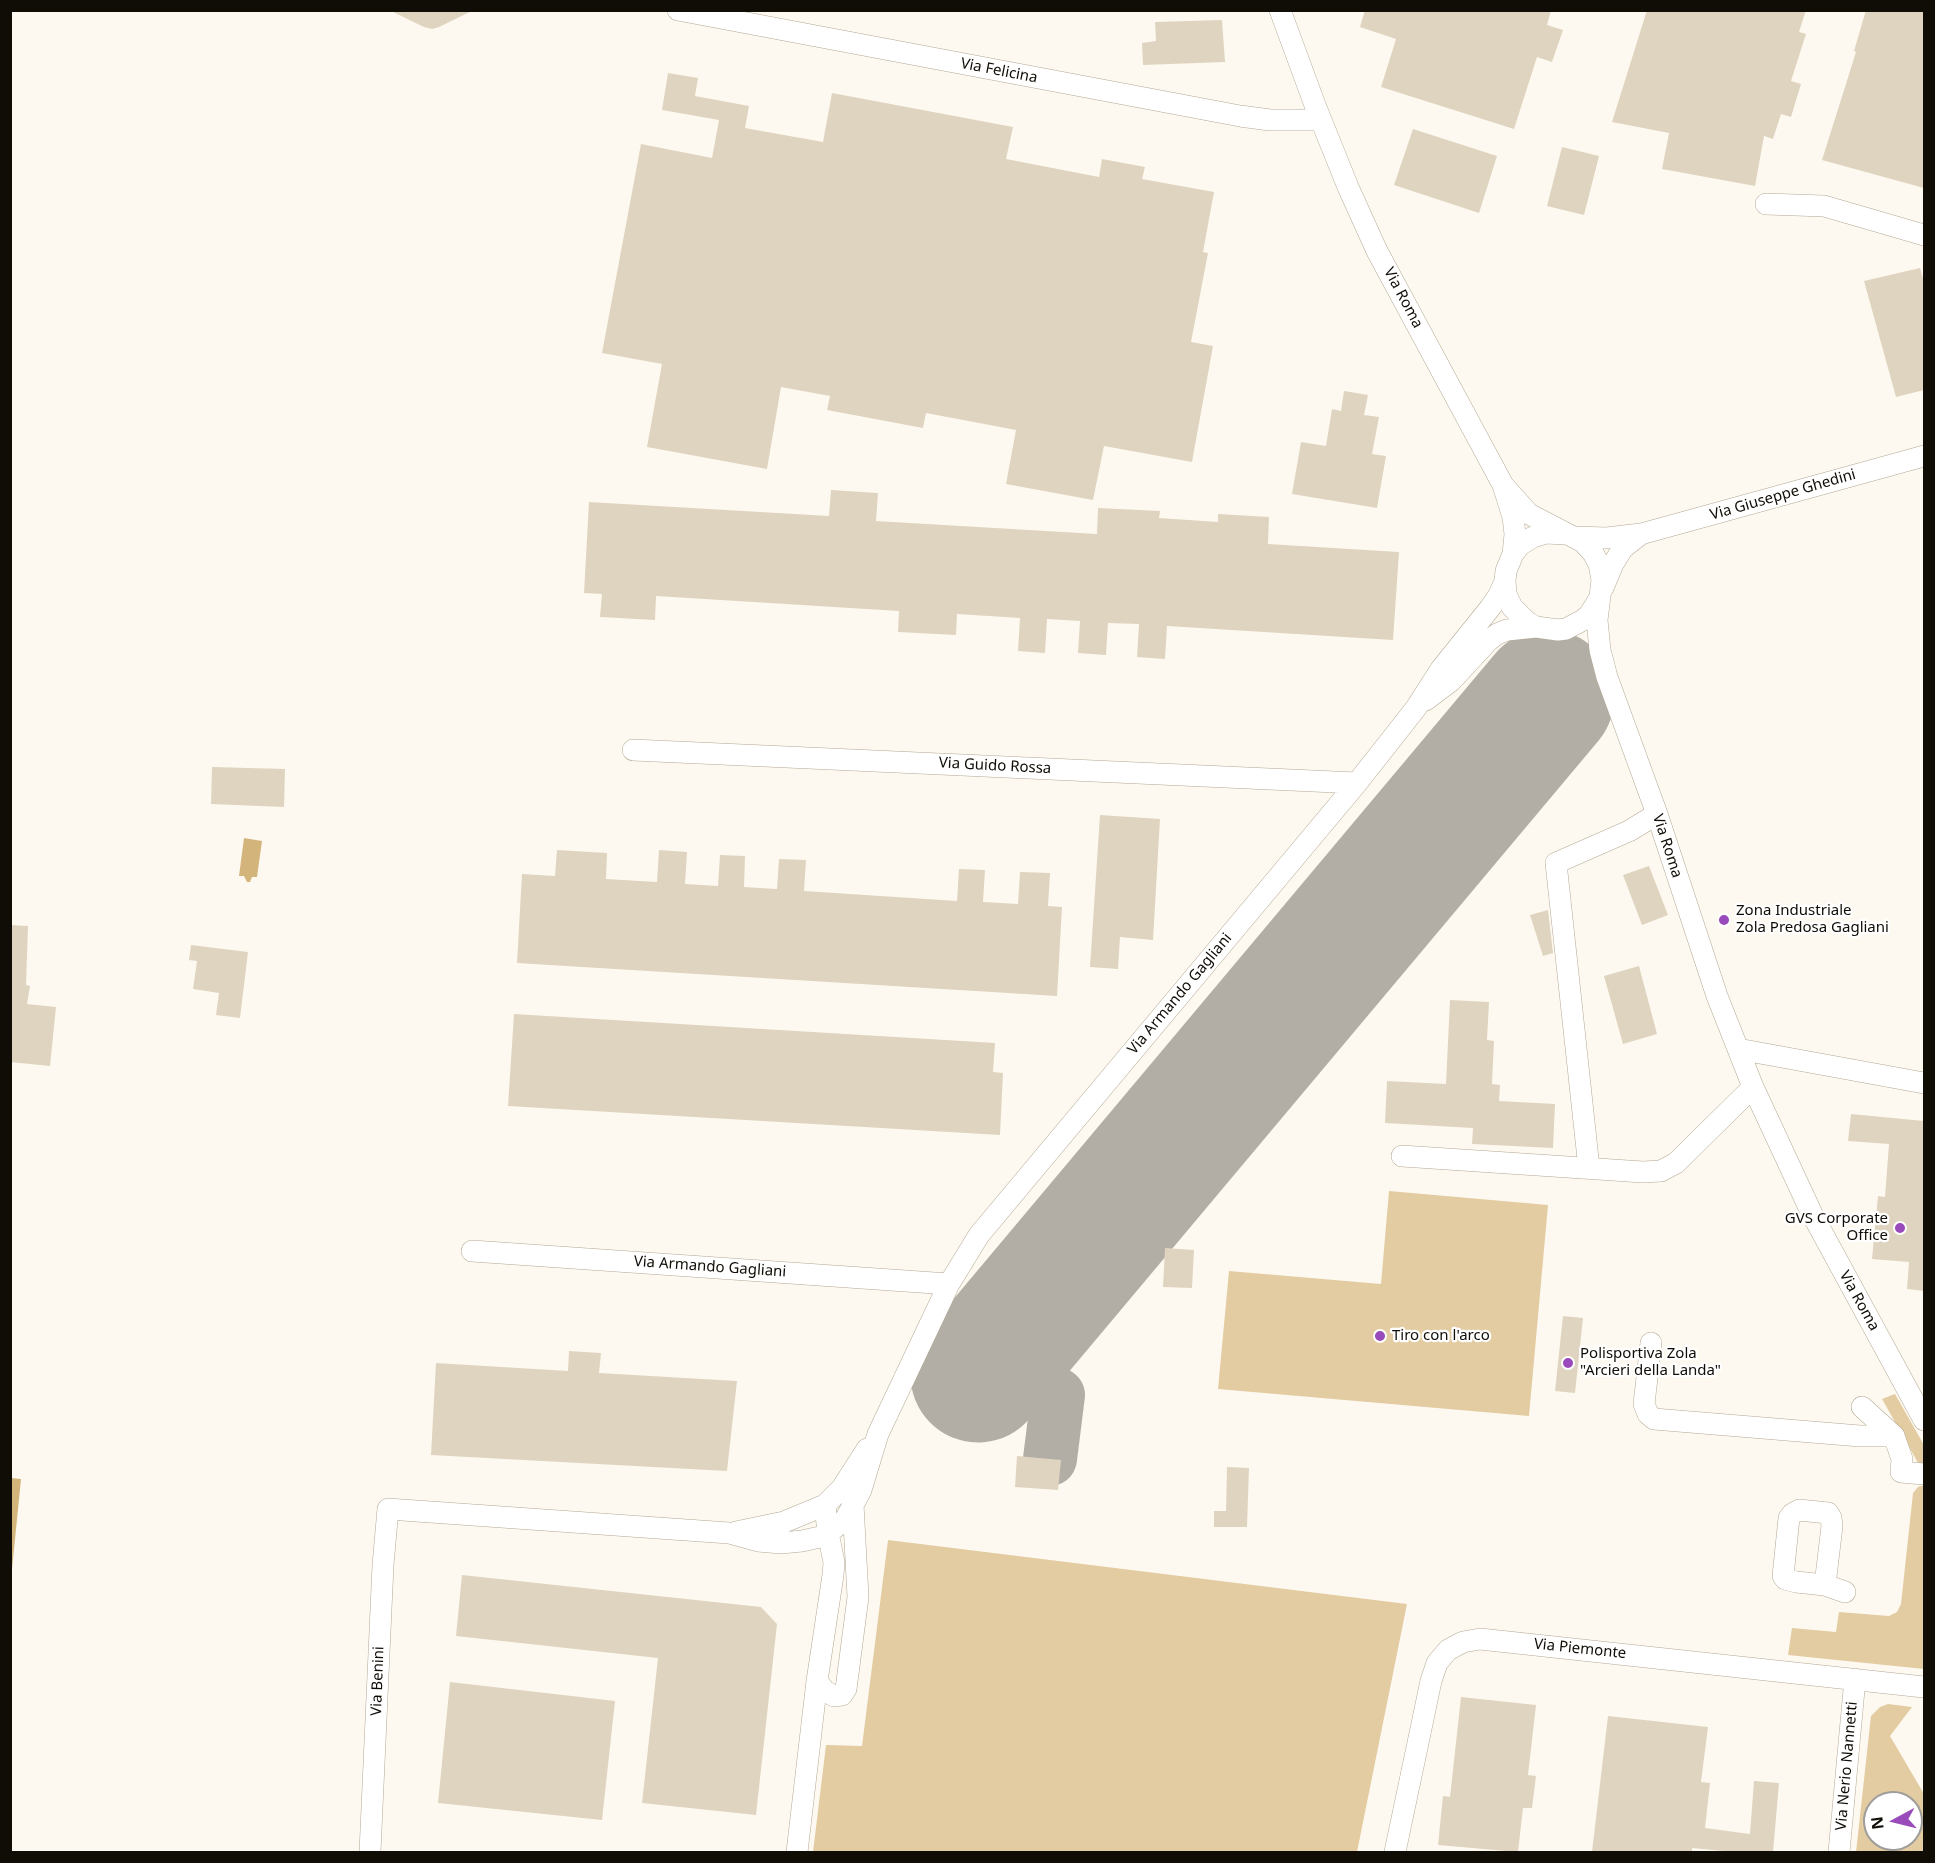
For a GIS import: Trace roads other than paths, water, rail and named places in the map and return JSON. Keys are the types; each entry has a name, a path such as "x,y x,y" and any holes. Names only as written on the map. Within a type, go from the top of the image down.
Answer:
{"street":[{"name":"Via Felicina","path":"678,10 1240,116 1270,120 1318,113"},
{"name":"Via Roma","path":"1280,10 1318,113 1377,250 1503,485 1513,517 1515,534 1513,554 1504,581"},
{"path":"1766,204 1824,206 1924,235"},
{"name":"Via Giuseppe Ghedini","path":"1570,536 1607,538 1641,534 1924,456"},
{"name":"Via Roma","path":"1503,485 1529,514 1570,536 1593,553 1599,564 1602,580 1597,620 1600,650 1607,677 1657,814 1717,996 1753,1087 1812,1214 1924,1420"},
{"path":"1513,554 1520,545 1533,537 1546,533 1570,536"},
{"name":"Via Giuseppe Ghedini","path":"1600,595 1612,564 1623,548 1641,534"},
{"path":"1504,581 1506,594 1512,607 1527,622 1548,630 1566,629 1576,625 1589,615 1600,595"},
{"name":"Via Armando Gagliani","path":"729,1533 784,1522 825,1505 842,1488 878,1434 949,1284 979,1234 1357,783 1416,708 1441,669 1490,608 1499,595 1504,581"},
{"name":"Via Armando Gagliani","path":"1416,708 1451,681 1497,634 1507,630 1536,627"},
{"name":"Via Roma","path":"1566,629 1577,634 1588,644 1607,677"},
{"name":"Via Guido Rossa","path":"633,750 1357,783"},
{"path":"1589,1168 1556,863 1629,831 1657,814"},
{"path":"1738,1049 1924,1083"},
{"path":"1402,1156 1643,1172 1661,1171 1676,1163 1753,1087"},
{"name":"Via Armando Gagliani","path":"472,1251 949,1284"},
{"path":"1651,1343 1644,1404 1648,1414 1654,1419 1860,1436 1894,1436"},
{"path":"1862,1407 1894,1436 1902,1459 1901,1472 1924,1474"},
{"name":"Via Armando Gagliani","path":"388,1509 729,1533 758,1541 781,1543 802,1541 828,1533 845,1520 861,1490 878,1434"},
{"name":"Via Armando Gagliani","path":"817,1681 825,1691 834,1696 842,1695 846,1689 858,1596 853,1504"},
{"path":"797,1852 817,1681 833,1575 834,1562 825,1505"},
{"name":"Via Benini","path":"370,1852 382,1565 388,1509"},
{"name":"Via Piemonte","path":"1395,1852 1431,1681 1437,1663 1448,1650 1463,1642 1480,1639 1924,1687"},
{"name":"Via Nerio Nannetti","path":"1839,1852 1855,1679"}],"place":[{"name":"Zona Industriale Zola Predosa Gagliani","path":"1724,920"},
{"name":"GVS Corporate Office","path":"1900,1228"},
{"name":"Tiro con l'arco","path":"1380,1336"},
{"name":"Polisportiva Zola \"Arcieri della Landa\"","path":"1568,1363"}]}
